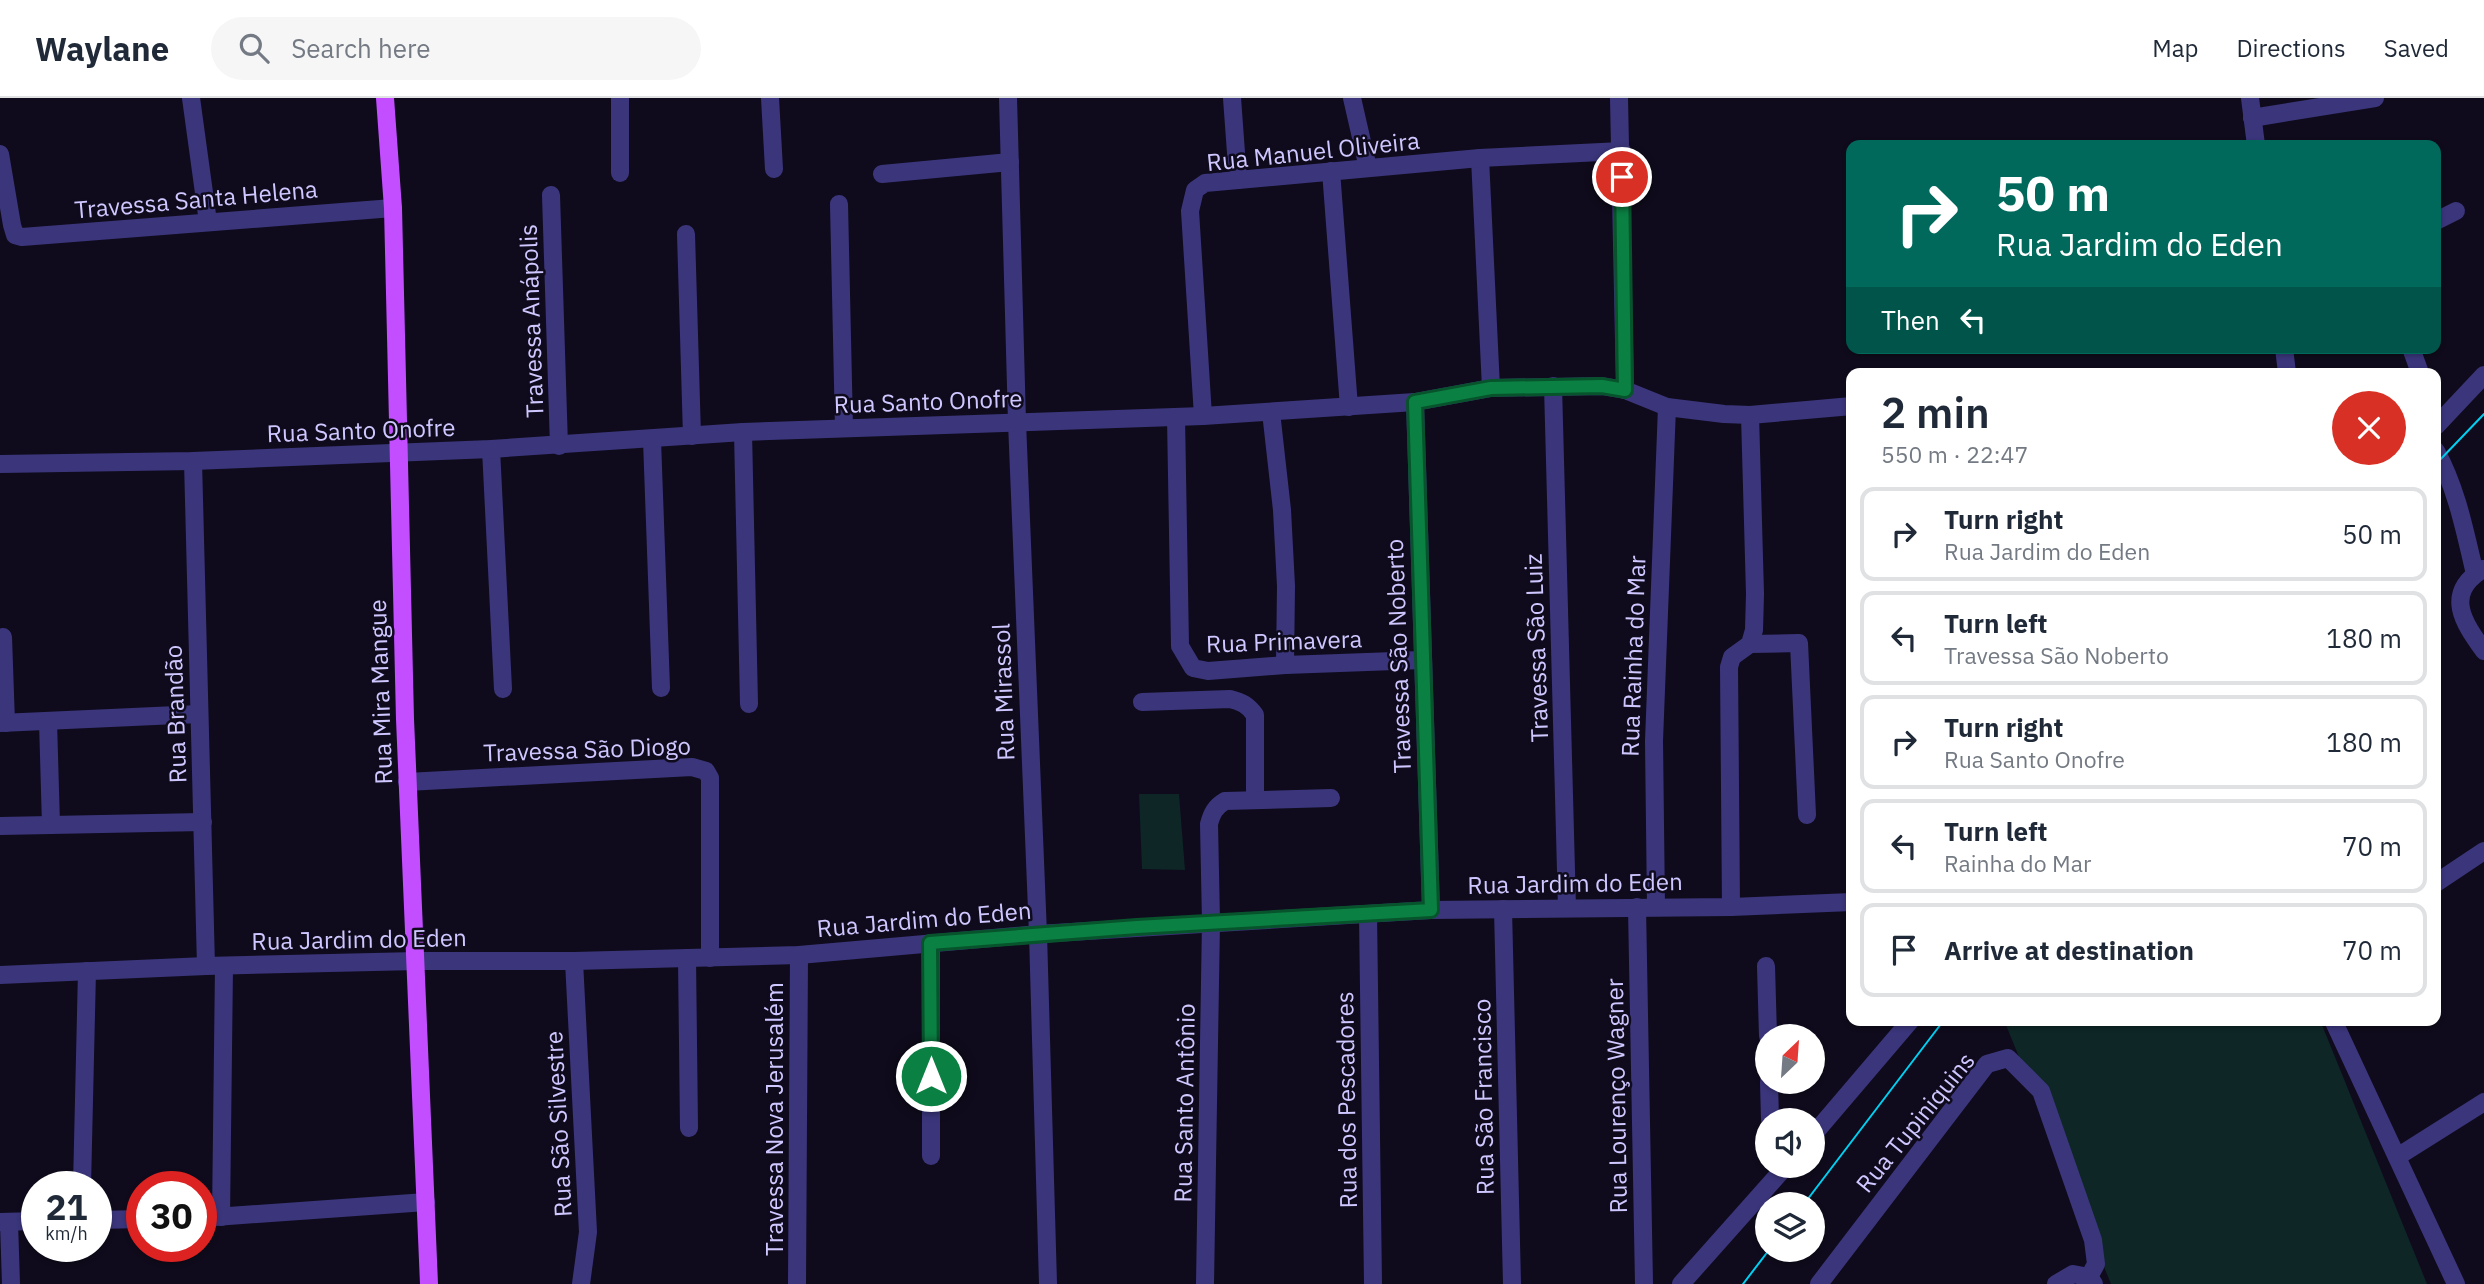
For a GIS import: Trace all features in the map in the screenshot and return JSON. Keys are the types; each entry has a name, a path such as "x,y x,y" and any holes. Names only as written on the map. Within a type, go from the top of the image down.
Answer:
{"main road":[{"name":"Rua Mira Mangue","path":"385,98 393,208 407,782 417,961 429,1284"}],"street":[{"path":"191,98 208,222"},
{"path":"620,98 620,173"},
{"path":"770,98 774,169"},
{"name":"Rua Mirassol","path":"1008,98 1048,1284"},
{"path":"1232,98 1238,180"},
{"path":"1352,98 1368,168"},
{"path":"1619,98 1625,390"},
{"path":"2250,98 2255,140"},
{"path":"2252,118 2375,98"},
{"name":"Rua Manuel Oliveira","path":"1203,416 1189,211 1195,190 1205,183 1480,158 1622,151"},
{"name":"Travessa Santa Helena","path":"0,154 15,234 30,237 393,208"},
{"path":"1480,158 1491,388"},
{"path":"882,174 1010,162"},
{"path":"1331,171 1349,407"},
{"name":"Travessa Anápolis","path":"551,195 559,446"},
{"path":"839,204 844,428"},
{"path":"2441,218 2456,211"},
{"path":"686,234 692,436"},
{"path":"2441,421 2484,375"},
{"name":"Rua Santo Onofre","path":"0,464 193,461 559,446 743,432 1203,416 1415,402 1491,388 1553,386 1602,386 1625,390 1667,407 1724,414 1750,415 1846,407"},
{"name":"Travessa São Luiz","path":"1553,386 1567,908"},
{"name":"Travessa São Noberto","path":"1415,402 1431,910"},
{"name":"Rua Rainha do Mar","path":"1656,907 1654,741 1667,407"},
{"path":"1271,412 1283,523 1286,586 1285,665"},
{"path":"1749,645 1754,630 1755,594 1750,415"},
{"name":"Rua Primavera","path":"1176,417 1180,646 1193,668 1208,671 1422,660"},
{"path":"743,432 749,704"},
{"path":"652,440 661,688"},
{"path":"491,449 503,689"},
{"path":"2441,460 2448,472 2479,571 2465,586 2460,601 2462,619 2484,651"},
{"name":"Rua Brandão","path":"193,461 199,714 203,822 215,966 221,1217"},
{"path":"3,637 3,723 199,714"},
{"path":"1731,906 1729,667 1732,657 1749,645 1799,643 1807,815"},
{"path":"1142,702 1230,699 1249,707 1255,715 1255,799"},
{"path":"48,721 51,825"},
{"name":"Travessa São Diogo","path":"407,782 692,767 706,771 710,778 710,958"},
{"name":"Rua Santo Antônio","path":"1205,1284 1212,922 1209,824 1217,805 1225,801 1331,798"},
{"path":"0,826 203,822"},
{"path":"2441,880 2484,851"},
{"name":"Rua Jardim do Eden","path":"0,975 215,966 799,955 1038,934 1431,910 1846,902"},
{"name":"Rua Lourenço Wagner","path":"1637,907 1644,1284"},
{"name":"Rua São Francisco","path":"1503,909 1512,1284"},
{"name":"Rua dos Pescadores","path":"1368,914 1373,1284"},
{"path":"930,943 931,1156"},
{"name":"Travessa Nova Jerusalém","path":"797,1284 799,955"},
{"path":"687,958 689,1128"},
{"name":"Rua São Silvestre","path":"574,961 588,1232 581,1284"},
{"path":"1766,966 1768,1024"},
{"path":"82,1171 87,971"},
{"path":"1825,1121 1906,1026"},
{"path":"2336,1026 2456,1284"},
{"name":"Rua Tupiniquins","path":"1819,1284 1987,1064 2008,1058 2040,1091 2092,1240 2096,1264 2092,1280"},
{"path":"2397,1157 2484,1102"},
{"path":"1681,1284 1769,1178"},
{"path":"217,1217 426,1202"},
{"path":"4,1222 11,1284"},
{"path":"2056,1284 2073,1274 2092,1280"}],"green space":[{"path":"1139,794 1179,794 1185,870 1142,869"},
{"path":"2006,1026 2322,1026 2427,1284 2111,1284"}],"tram line":[{"path":"2441,459 2484,414"},
{"path":"1813,1192 1939,1026"},
{"path":"1743,1284 1760,1262"}],"route":[{"path":"931,1076 930,943 1212,922 1431,910 1415,402 1491,388 1602,386 1625,390 1622,177"}]}
